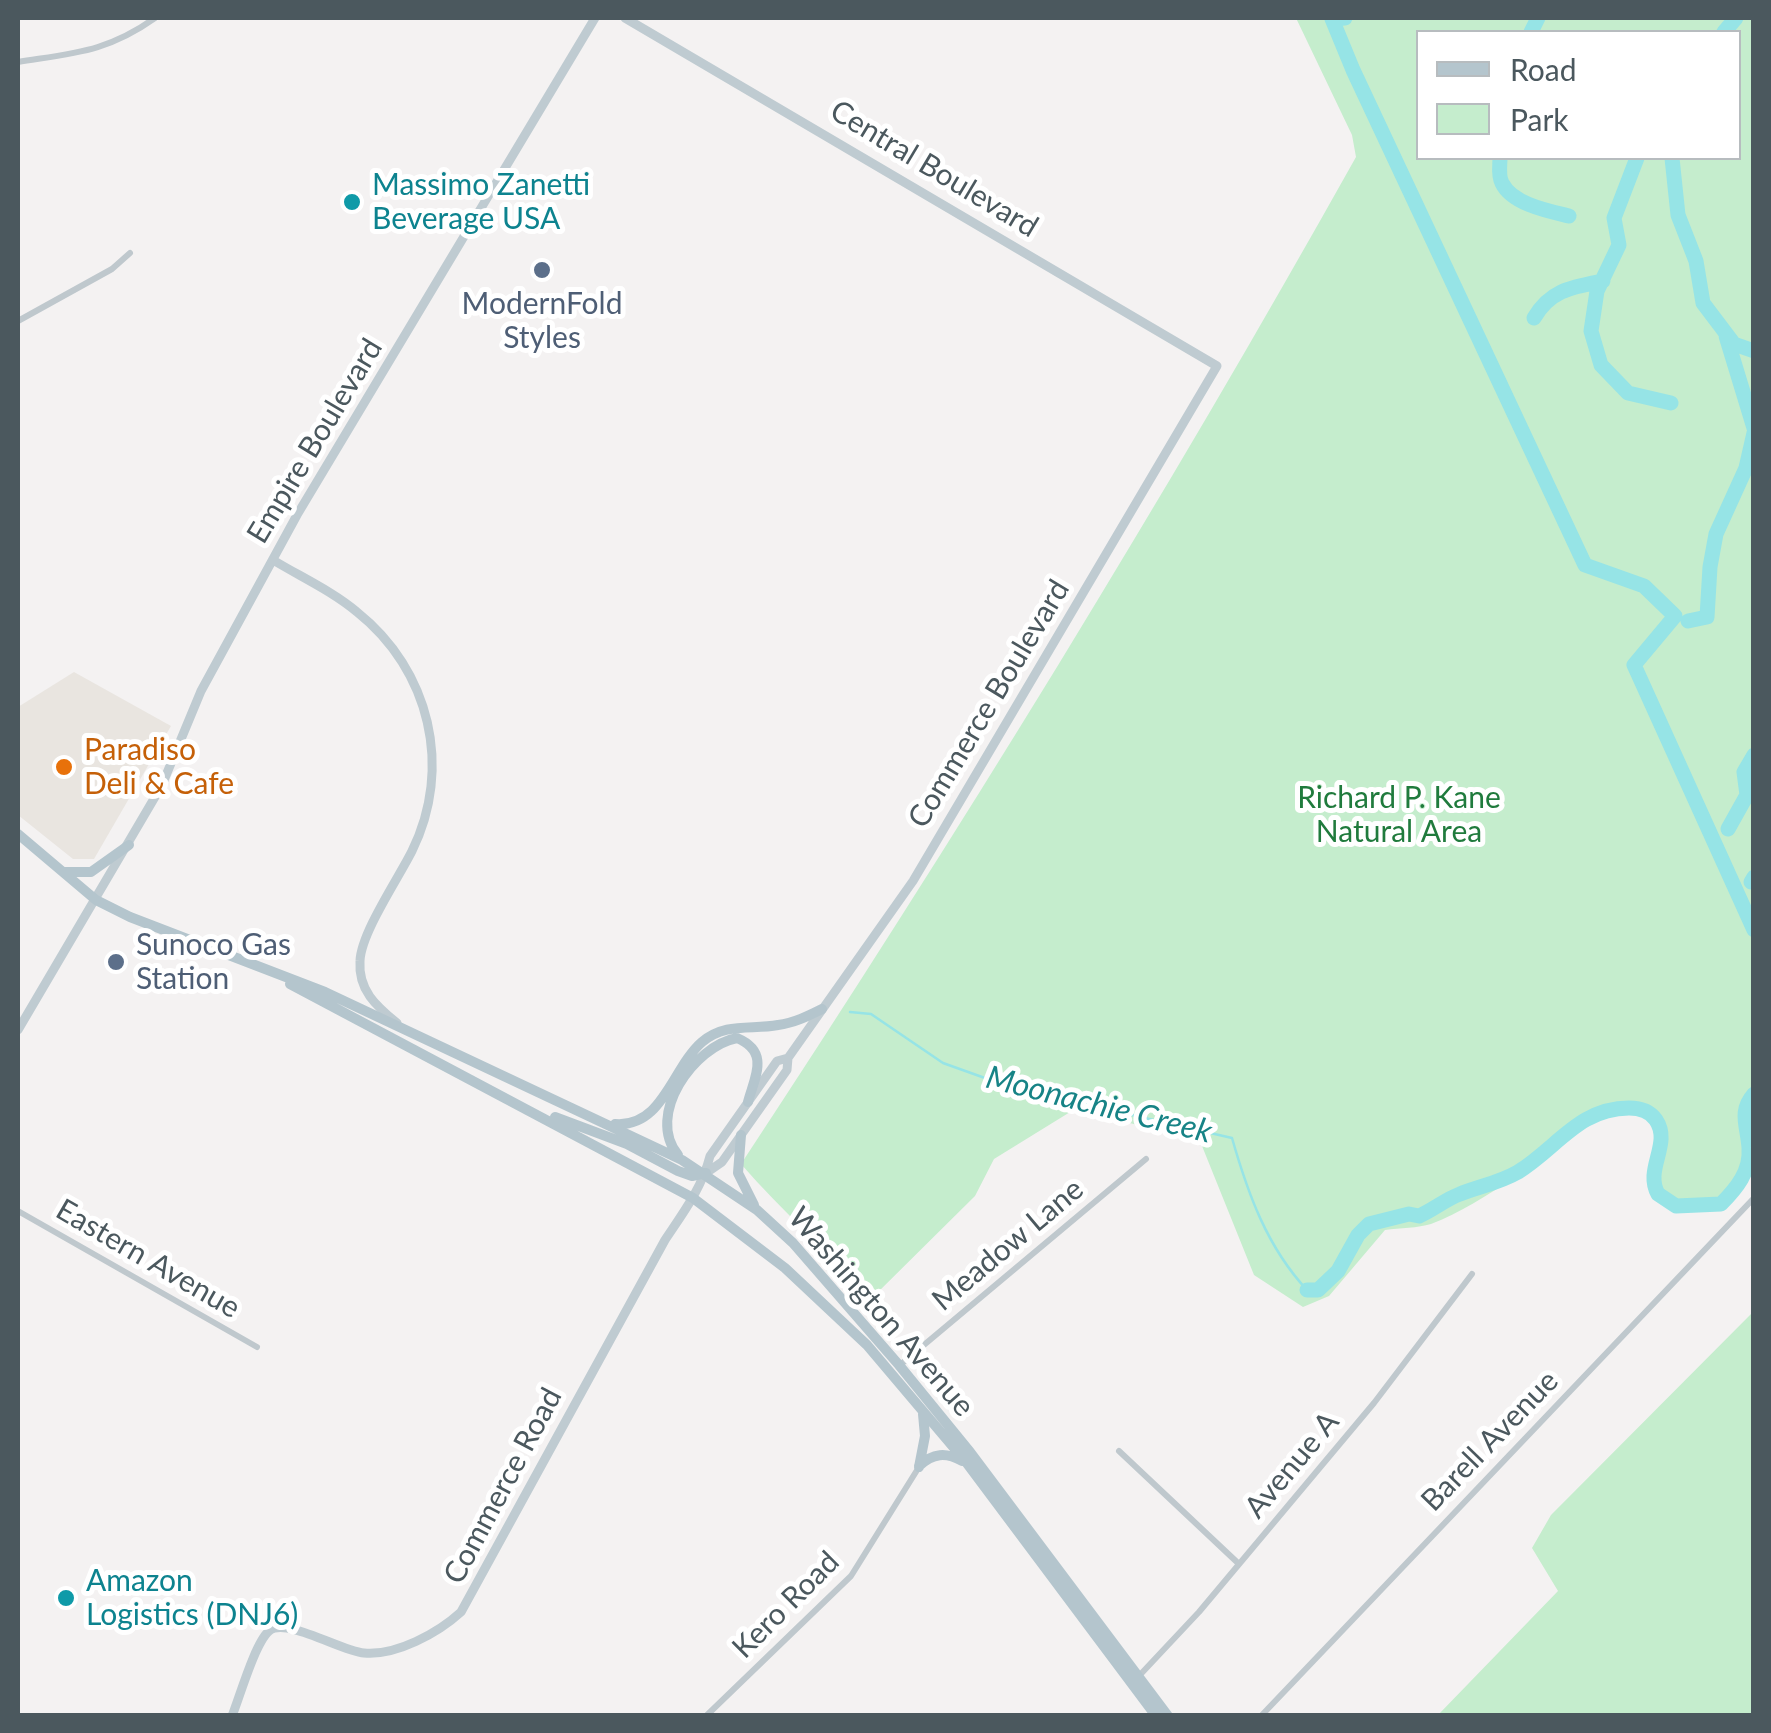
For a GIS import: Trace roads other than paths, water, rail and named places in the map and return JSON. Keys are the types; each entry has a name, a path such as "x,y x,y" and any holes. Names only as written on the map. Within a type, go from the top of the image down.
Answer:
{"main road":[{"name":"Washington Avenue","path":"18,834 96,900 130,917 325,992 606,1123 682,1160 756,1210 793,1242 899,1365 1168,1716"},
{"path":"62,872 91,872 129,844"},
{"name":"Washington Avenue","path":"240,958 693,1198 742,1232 825,1304 921,1409 966,1462 1156,1716"},
{"path":"606,1123 629,1124 646,1118 692,1052 710,1036 733,1027 791,1022 822,1009"},
{"path":"682,1160 672,1148 667,1128 669,1106 701,1054 720,1042 737,1038 756,1050 760,1063 748,1102"},
{"path":"526,1108 627,1144 692,1176 706,1174"},
{"path":"741,1134 738,1174 756,1210"},
{"path":"919,1467 926,1422 921,1409"},
{"path":"919,1467 927,1459 942,1454 966,1462"}],"street":[{"path":"18,62 104,47 155,18"},
{"name":"Empire Boulevard","path":"18,1030 162,784 201,691 272,560 595,18"},
{"name":"Central Boulevard","path":"625,18 1217,366"},
{"path":"18,321 112,268 130,253"},
{"name":"Commerce Boulevard","path":"706,1174 722,1162 787,1070 788,1058 932,849 1217,366"},
{"path":"272,560 344,602 370,624 402,662 426,715 433,768 426,818 364,943 359,964 368,995 406,1031"},
{"name":"Commerce Boulevard","path":"706,1174 710,1156 748,1102 777,1061 788,1058"},
{"name":"Meadow Lane","path":"899,1365 1146,1159"},
{"name":"Commerce Road","path":"232,1716 263,1638 273,1628 286,1627 350,1650 375,1653 389,1651 438,1629 461,1612 665,1240 706,1174"},
{"name":"Barell Avenue","path":"1261,1716 1754,1198"},
{"name":"Eastern Avenue","path":"18,1211 257,1347"},
{"name":"Avenue A","path":"1137,1678 1240,1564 1377,1399 1472,1274"},
{"path":"1120,1451 1240,1564"},
{"name":"Kero Road","path":"706,1716 851,1576 919,1467"}],"waterway":[{"path":"1345,18 1332,19 1353,70 1585,565 1644,586 1675,616 1634,665 1754,930"},
{"path":"1532,30 1538,18"},
{"path":"1726,30 1736,18"},
{"path":"1500,160 1501,180 1514,196 1531,206 1569,216"},
{"path":"1636,160 1614,218 1619,245 1597,291 1591,331 1601,365 1628,393 1671,403"},
{"path":"1672,160 1678,215 1696,261 1703,303 1734,344 1754,351"},
{"path":"1534,318 1555,296 1603,281"},
{"path":"1726,336 1754,428"},
{"path":"1688,621 1707,617 1716,534 1746,468 1754,433"},
{"path":"1728,829 1747,795 1744,772 1754,755"},
{"path":"1751,882 1754,877"},
{"name":"Moonachie Creek","path":"850,1012 871,1014 943,1063 1010,1087 1232,1138 1260,1219 1307,1290"},
{"name":"Moonachie Creek","path":"1307,1290 1318,1290 1338,1271 1358,1235 1369,1224 1409,1214 1419,1216 1455,1196 1511,1176 1582,1122 1611,1110 1640,1109 1656,1120 1661,1138 1654,1175 1658,1194 1676,1206 1721,1204 1737,1186 1748,1164 1745,1113 1754,1094"}],"place":[{"name":"Massimo Zanetti Beverage USA","path":"352,202"},
{"name":"ModernFold Styles","path":"542,270"},
{"name":"Paradiso Deli & Cafe","path":"64,767"},
{"name":"Sunoco Gas Station","path":"116,962"},
{"name":"Amazon Logistics (DNJ6)","path":"66,1598"}],"park label":[{"name":"Richard P. Kane Natural Area","path":"1399,815"}]}
